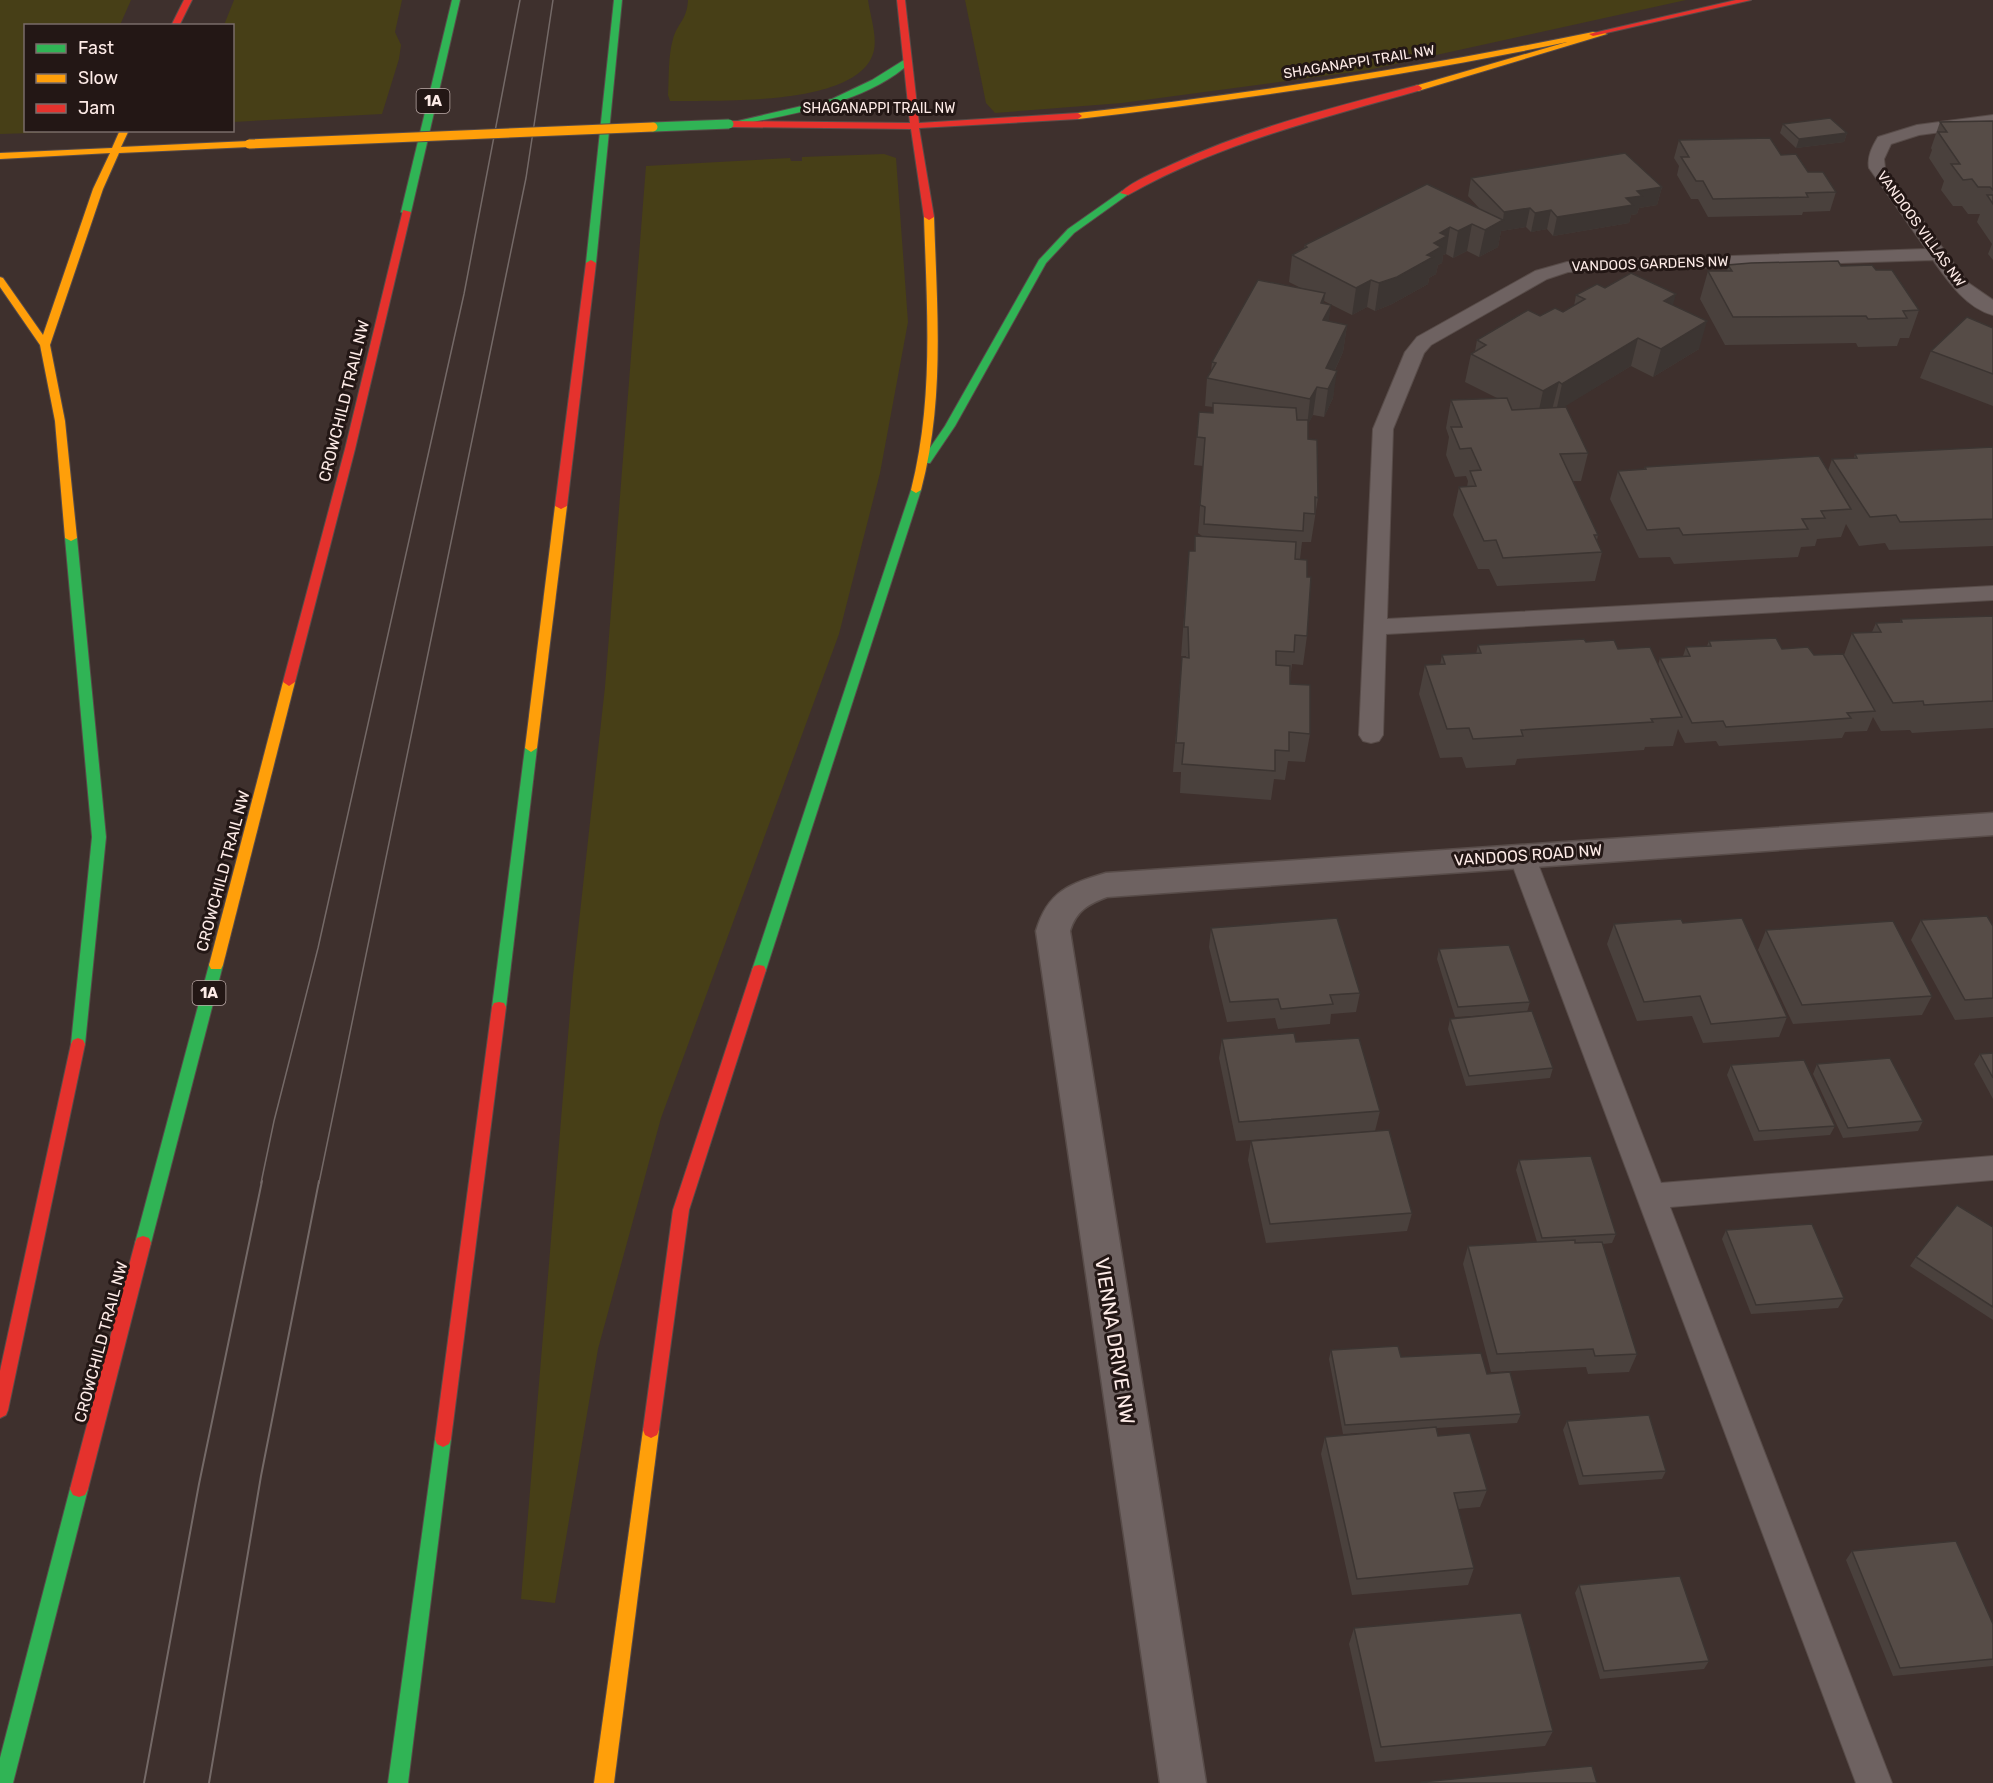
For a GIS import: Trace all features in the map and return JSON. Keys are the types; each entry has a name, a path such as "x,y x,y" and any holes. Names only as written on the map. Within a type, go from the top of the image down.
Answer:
{"main road":[{"path":"177,24 188,0"},
{"name":"CROWCHILD TRAIL NW","path":"3,1783 350,449 456,0"},
{"path":"398,1783 486,1109 597,225 618,0"},
{"path":"604,1783 681,1210 925,462 932,370 929,216 915,127 901,0"},
{"name":"SHAGANAPPI TRAIL NW","path":"0,156 729,124 915,127 978,124 1238,99 1401,73 1603,34 1747,0"},
{"path":"925,462 950,426 1042,262 1071,231 1127,191 1196,157 1274,130 1603,34"},
{"path":"729,124 835,102 875,82 907,62"},
{"path":"45,345 98,189 124,132"},
{"path":"0,280 45,345 60,421 99,837 77,1055 0,1410"}],"street":[{"name":"VANDOOS ROAD NW","path":"1067,903 1081,892 1106,885 1993,824"},
{"name":"VIENNA DRIVE NW","path":"1067,903 1057,913 1053,931 1183,1783"}],"lane":[{"name":"VANDOOS VILLAS NW","path":"1993,120 1899,134 1884,141 1879,149 1876,168 1961,286 1993,309"},
{"name":"VANDOOS GARDENS NW","path":"1371,735 1383,429 1415,352 1424,341 1541,275 1567,267 1938,254"},
{"path":"1375,627 1993,593"},
{"path":"1521,855 1874,1783"},
{"path":"1652,1196 1993,1168"}],"shaded area":[{"path":"0,0 131,0 120,24 24,24 24,132 65,132 0,134"},
{"path":"234,0 402,0 395,32 401,45 399,59 382,114 234,122 234,24 224,24"},
{"path":"688,0 868,0 874,32 874,50 864,69 843,82 816,91 751,100 670,101 668,95 671,46 686,12"},
{"path":"965,0 1686,0 1368,70 1122,103 995,113 986,103"},
{"path":"884,154 896,158 908,322 880,473 839,634 661,1118 598,1349 555,1603 521,1599 573,976 605,687 646,166 790,158 791,161 802,161 802,157"}],"building":[{"path":"1830,118 1847,133 1799,139 1783,124"},
{"path":"1993,121 1993,190 1990,187 1978,187 1972,179 1963,180 1951,164 1960,164 1938,132 1947,132 1940,122"},
{"path":"1770,138 1781,155 1796,154 1808,172 1823,172 1836,192 1806,193 1808,197 1713,199 1703,181 1696,181 1681,157 1689,157 1679,140"},
{"path":"1625,153 1662,187 1637,191 1642,196 1626,198 1633,205 1557,217 1551,210 1535,213 1530,208 1504,212 1471,178"},
{"path":"1427,184 1503,220 1485,230 1472,224 1458,231 1450,227 1440,233 1447,236 1434,243 1441,247 1427,255 1433,257 1397,277 1379,283 1371,280 1356,288 1292,255 1307,247 1305,245"},
{"path":"1987,195 1993,195 1993,204"},
{"path":"1838,261 1841,266 1872,265 1876,270 1892,270 1919,310 1903,311 1907,318 1733,317 1708,271 1732,271 1728,265 1751,263"},
{"path":"1631,273 1676,294 1664,301 1707,321 1661,349 1638,338 1562,384 1559,382 1543,391 1471,354 1486,345 1477,340 1528,310 1540,316 1555,308 1563,312 1585,299 1576,295 1597,284 1605,288"},
{"path":"1258,280 1325,293 1321,303 1331,305 1323,320 1347,325 1326,368 1337,371 1328,389 1317,387 1310,399 1207,378 1216,363 1212,362"},
{"path":"1967,317 1993,328 1993,374 1931,351"},
{"path":"1507,398 1512,410 1566,407 1588,453 1560,454 1598,535 1594,535 1602,552 1503,558 1496,540 1484,541 1459,487 1476,486 1470,471 1481,470 1471,448 1460,449 1451,427 1462,427 1451,400"},
{"path":"1213,403 1296,408 1297,420 1308,420 1308,439 1317,440 1318,498 1315,497 1315,514 1304,513 1303,531 1204,524 1205,507 1200,505 1205,438 1197,437 1199,412 1213,413"},
{"path":"1993,447 1993,519 1900,522 1896,515 1870,517 1832,459 1857,458 1855,454"},
{"path":"1819,456 1851,509 1821,511 1825,518 1802,519 1808,529 1683,535 1679,528 1647,530 1618,471 1646,469 1645,467"},
{"path":"1195,536 1296,542 1295,559 1307,560 1307,577 1311,577 1307,636 1295,635 1294,652 1276,651 1276,665 1290,666 1290,684 1310,685 1310,734 1289,732 1289,751 1275,750 1275,771 1182,764 1184,743 1176,743 1182,657 1189,658 1188,627 1184,627 1189,551 1195,551"},
{"path":"1993,616 1993,701 1924,705 1923,701 1893,703 1852,633 1881,632 1876,623 1902,622 1901,619"},
{"path":"1776,638 1782,649 1808,647 1814,655 1843,654 1875,711 1847,713 1851,718 1757,725 1726,727 1723,721 1692,723 1660,658 1690,656 1686,647 1711,646 1709,641"},
{"path":"1584,639 1586,642 1614,640 1618,649 1650,647 1682,717 1651,719 1653,722 1521,730 1523,736 1473,739 1469,728 1447,729 1425,665 1445,664 1442,655 1481,653 1478,645"},
{"path":"1987,916 1993,926 1993,998 1965,1000 1921,920"},
{"path":"1337,918 1360,993 1330,995 1333,1004 1281,1009 1278,999 1230,1002 1211,928"},
{"path":"1742,918 1787,1017 1711,1024 1700,996 1644,1002 1614,924 1681,919 1683,923"},
{"path":"1893,921 1932,996 1802,1005 1766,930"},
{"path":"1509,945 1530,1002 1458,1007 1439,949"},
{"path":"1532,1011 1553,1068 1469,1076 1450,1019"},
{"path":"1294,1033 1296,1042 1359,1038 1380,1111 1239,1122 1222,1039"},
{"path":"1993,1053 1993,1078 1980,1054"},
{"path":"1890,1058 1923,1121 1848,1128 1817,1064"},
{"path":"1804,1060 1835,1126 1759,1131 1731,1065"},
{"path":"1389,1130 1412,1213 1270,1224 1251,1141"},
{"path":"1591,1156 1616,1234 1542,1238 1519,1160"},
{"path":"1957,1205 1993,1227 1993,1307 1916,1257"},
{"path":"1812,1224 1844,1298 1756,1305 1726,1230"},
{"path":"1575,1240 1575,1243 1602,1242 1637,1354 1595,1356 1593,1349 1497,1354 1468,1246"},
{"path":"1398,1346 1401,1357 1481,1353 1487,1374 1510,1372 1521,1414 1345,1425 1331,1350"},
{"path":"1649,1415 1666,1471 1583,1476 1567,1421"},
{"path":"1436,1427 1438,1436 1470,1433 1487,1490 1454,1493 1474,1568 1357,1579 1325,1437"},
{"path":"1956,1541 1993,1624 1993,1659 1900,1668 1852,1551"},
{"path":"1680,1576 1709,1661 1604,1671 1579,1585"},
{"path":"1521,1613 1553,1731 1381,1747 1354,1628"},
{"path":"1592,1766 1597,1783 1421,1783 1421,1782"}],"tram line":[{"path":"261,1183 274,1121 318,948 464,294 520,0"},
{"path":"319,1183 526,178 553,0"},
{"path":"144,1783 199,1484 262,1181"},
{"path":"209,1783 261,1476 319,1181"}],"traffic: fast":[{"path":"406,212 456,0"},
{"path":"591,263 618,0"},
{"path":"729,124 835,101 875,82 907,62"},
{"path":"653,127 729,124"},
{"path":"926,461 950,426 1042,262 1071,231 1125,193"},
{"path":"759,970 916,490"},
{"path":"71,538 99,837 78,1044"},
{"path":"499,1007 531,748"},
{"path":"143,1243 216,965"},
{"path":"398,1783 443,1439"},
{"path":"3,1783 79,1489"}],"traffic: slow":[{"path":"1078,116 1337,82 1465,60 1593,34"},
{"path":"1418,88 1603,34"},
{"path":"249,144 653,127"},
{"path":"45,345 98,189 124,132"},
{"path":"0,156 249,144"},
{"path":"916,490 924,459 932,391 933,320 929,217"},
{"path":"0,280 45,345 60,421 71,538"},
{"path":"531,748 561,506"},
{"path":"216,965 289,682"},
{"path":"604,1783 651,1430"}],"traffic: jam":[{"path":"176,24 188,0"},
{"path":"901,0 917,147 929,217"},
{"path":"1593,34 1747,0"},
{"path":"1125,193 1194,157 1230,143 1305,119 1418,88"},
{"path":"729,124 915,126 1078,116"},
{"path":"289,682 350,449 406,212"},
{"path":"561,506 591,263"},
{"path":"651,1430 681,1210 759,970"},
{"path":"443,1439 499,1007"},
{"path":"0,1410 78,1044"},
{"path":"79,1489 143,1243"}]}
